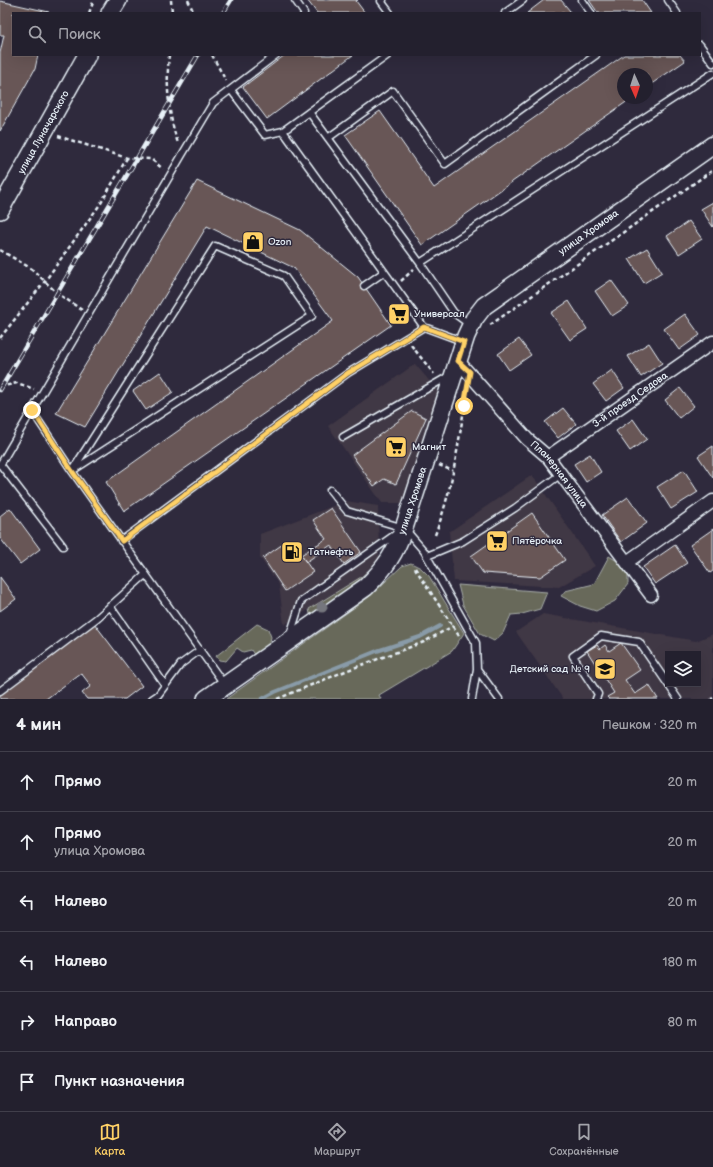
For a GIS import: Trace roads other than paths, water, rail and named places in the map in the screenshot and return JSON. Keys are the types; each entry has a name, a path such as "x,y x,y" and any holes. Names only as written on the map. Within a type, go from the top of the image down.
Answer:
{"main road":[{"name":"улица Луначарского","path":"0,210 86,56"},
{"name":"улица Хромова","path":"206,699 366,587 377,576 393,555 398,546 461,369 464,342 477,327 484,306 713,146"}],"street":[{"name":"3-й проезд Седова","path":"548,457 713,342"},
{"name":"Планерная улица","path":"461,369 527,439 548,457 651,595"},
{"path":"627,562 713,501"}],"lane":[{"path":"295,0 303,12"},
{"path":"383,0 381,1 389,12"},
{"path":"506,12 523,0"},
{"path":"582,0 590,12"},
{"path":"668,0 676,12"},
{"path":"701,46 713,63"},
{"path":"63,546 0,465 213,103 275,56"},
{"path":"231,90 265,135 283,131 387,56"},
{"path":"328,138 393,92 445,164 595,56"},
{"path":"420,263 713,73"},
{"path":"309,112 420,263 454,312 477,327"},
{"path":"283,131 424,327 464,342"},
{"path":"215,246 284,276 312,316 72,471 215,246"},
{"path":"364,286 384,272"},
{"path":"122,541 348,373 424,327"},
{"path":"343,437 461,369"},
{"path":"32,410 72,471 225,686"},
{"path":"427,556 463,541 515,508 561,474"},
{"path":"330,490 346,511 404,528 427,556 476,643 478,669 472,699"},
{"path":"288,641 301,601 404,528"},
{"path":"0,691 91,623 145,575"},
{"path":"110,606 165,685"},
{"path":"596,699 598,694 574,656 602,636 639,642 678,699"},
{"path":"152,699 158,695 181,664 200,650"},
{"path":"478,669 499,699"}],"waterway":[{"path":"262,699 275,692 377,651 420,637 440,626"}],"railway":[{"path":"224,12 231,0"},
{"path":"0,390 197,56"}],"place":[{"name":"Ozon","path":"253,242"},
{"name":"Универсал","path":"399,314"},
{"name":"Магнит","path":"396,447"},
{"name":"Пятёрочка","path":"497,541"},
{"name":"Татнефть","path":"292,552"},
{"name":"Детский сад № 9","path":"605,669"}]}
